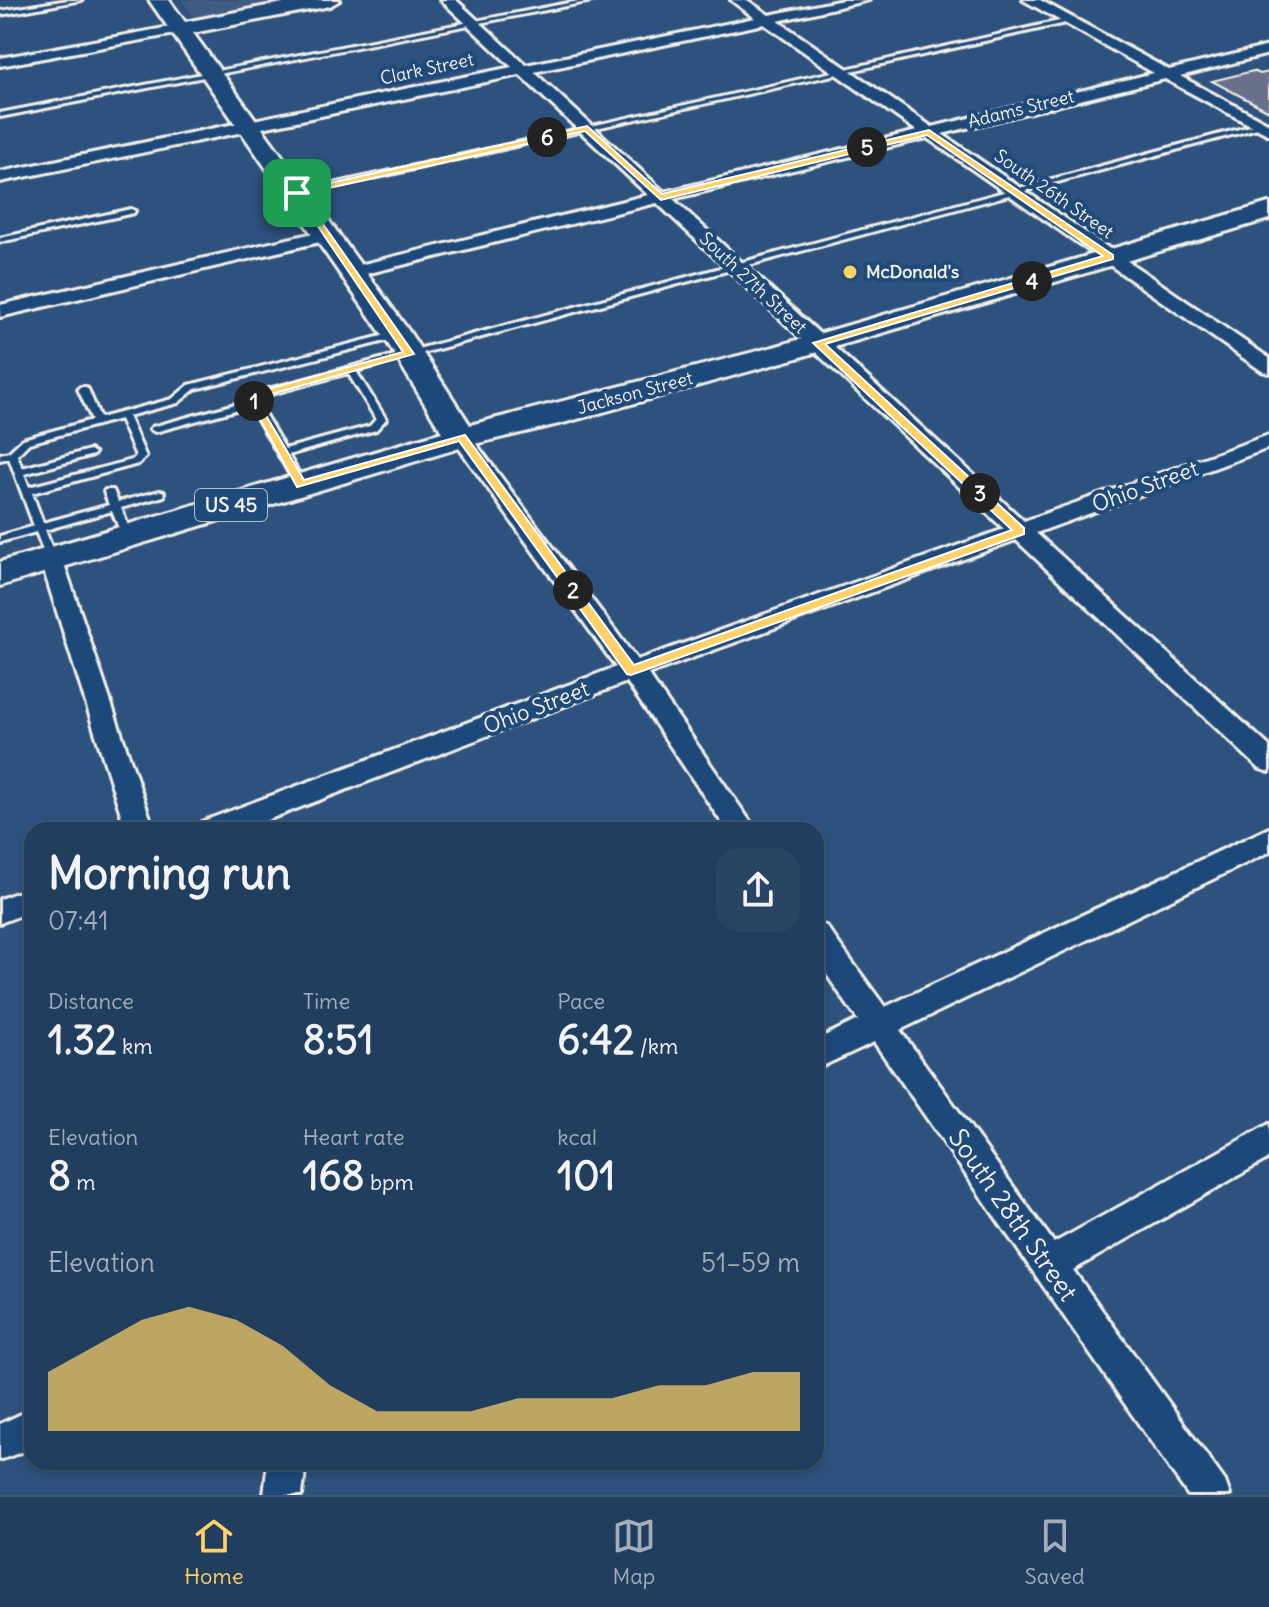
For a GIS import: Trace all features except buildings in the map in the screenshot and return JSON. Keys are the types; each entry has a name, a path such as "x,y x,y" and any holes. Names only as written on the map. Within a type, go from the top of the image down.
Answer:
{"main road":[{"path":"159,0 404,344 461,437"},
{"path":"181,29 330,0"},
{"name":"Jackson Street","path":"0,574 46,543 121,521 301,485 461,437 552,416 818,343 1269,211"}],"street":[{"name":"South 27th Street","path":"448,0 1269,762"},
{"name":"South 26th Street","path":"738,0 1269,367"},
{"name":"Clark Street","path":"0,177 862,0"},
{"path":"1030,0 1265,128"},
{"path":"0,62 181,29"},
{"name":"Adams Street","path":"353,272 1269,50"},
{"path":"0,311 327,235"},
{"path":"461,437 736,822"},
{"name":"Ohio Street","path":"232,822 631,671 1269,441"},
{"path":"46,543 137,822"},
{"path":"824,1051 1269,839"},
{"path":"0,911 24,902"},
{"name":"South 28th Street","path":"824,946 1211,1495"},
{"path":"1049,1265 1269,1140"},
{"path":"283,1495 286,1470"}],"lane":[{"path":"0,13 79,0"},
{"path":"0,115 594,0"},
{"path":"297,193 1068,21"},
{"path":"0,457 12,454 26,441 175,401 192,387 404,344 735,266 1265,128"},
{"path":"0,240 131,211"},
{"path":"155,429 253,402 264,393 351,371 404,344"},
{"path":"283,453 373,428 381,419 351,371"},
{"path":"83,389 97,422"},
{"path":"253,402 301,485"},
{"path":"27,491 102,474 135,462 141,457 129,443 123,415"},
{"path":"19,472 90,453"},
{"path":"0,539 46,543 12,454"},
{"path":"109,492 121,521 160,494"}],"shaded area":[{"path":"182,0 291,0 195,18"}],"place":[{"name":"McDonald's","path":"850,272"}],"route":[{"path":"587,128 661,197 929,132 1110,257 818,343 1020,531 631,671 461,437 301,485 253,402 264,393 409,354 297,193 587,128"}]}
